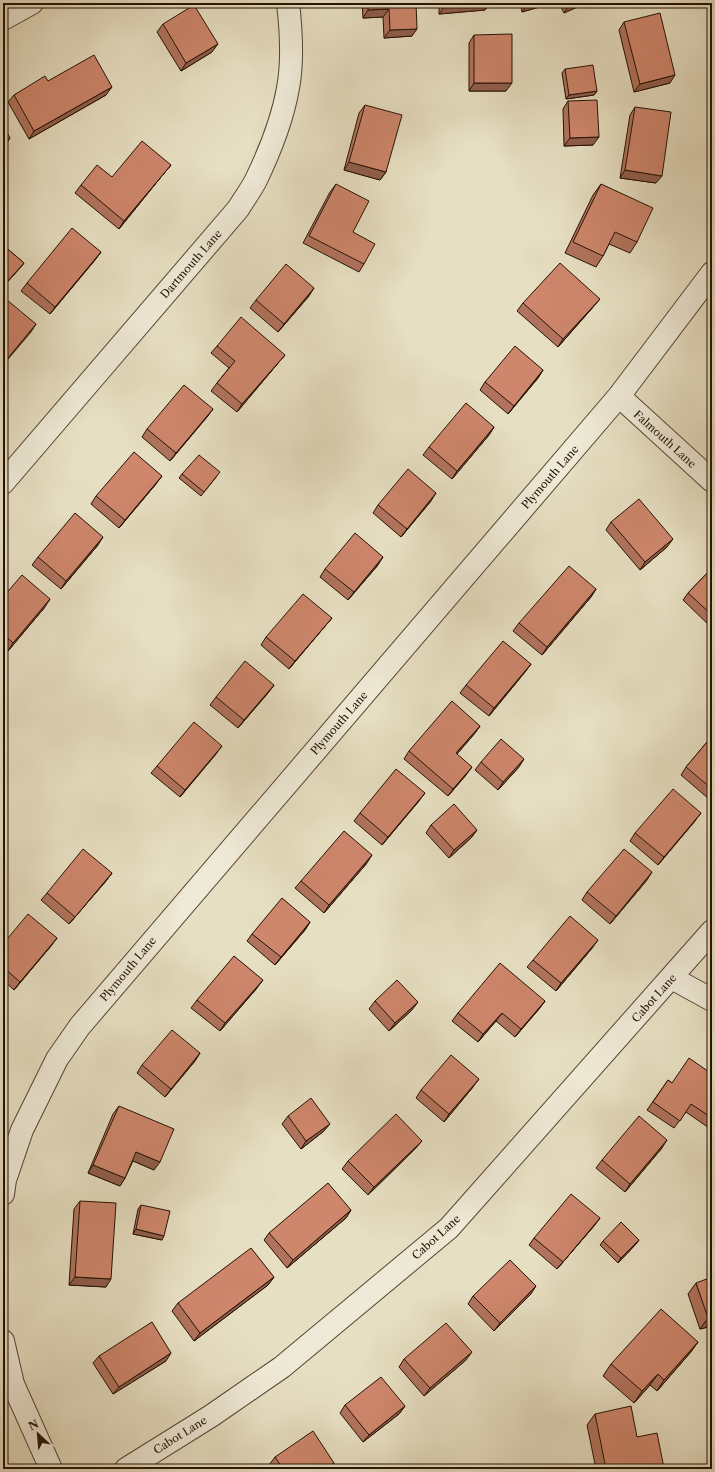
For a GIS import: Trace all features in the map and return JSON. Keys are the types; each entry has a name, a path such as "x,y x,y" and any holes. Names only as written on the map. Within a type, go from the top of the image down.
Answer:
{"street":[{"path":"3,19 32,3"},
{"name":"Dartmouth Lane","path":"3,483 238,208 255,181 268,153 288,88 290,68 290,20 288,3"},
{"name":"Plymouth Lane","path":"3,1194 5,1180 22,1130 57,1059 80,1026 619,396 712,273"},
{"name":"Falmouth Lane","path":"619,396 712,481"},
{"name":"Cabot Lane","path":"126,1469 211,1416 282,1367 449,1228 672,978 712,931"},
{"path":"672,978 712,1000"},
{"path":"3,1341 13,1384 50,1469"}],"building":[{"path":"368,3 416,3 417,29 390,30 389,9 368,10"},
{"path":"445,3 479,3 445,6"},
{"path":"194,5 218,44 186,63 163,24"},
{"path":"660,13 675,75 640,84 624,22"},
{"path":"512,34 512,83 474,83 474,35"},
{"path":"94,55 112,87 34,131 14,95 45,76 48,81"},
{"path":"593,65 597,91 569,95 565,69"},
{"path":"597,100 599,137 570,138 568,101"},
{"path":"365,105 402,115 386,172 349,162"},
{"path":"635,107 671,112 662,176 625,170"},
{"path":"3,125 10,138 3,143"},
{"path":"142,141 171,165 124,221 81,185 97,165 112,177"},
{"path":"336,184 369,201 353,232 375,244 364,264 309,236"},
{"path":"601,184 653,208 637,242 615,232 603,256 573,242"},
{"path":"72,228 101,252 55,307 27,283"},
{"path":"3,245 24,263 6,283 3,280"},
{"path":"560,263 600,299 563,339 523,303"},
{"path":"286,264 314,288 284,324 256,300"},
{"path":"7,300 36,324 3,364 3,305"},
{"path":"241,317 285,355 242,404 217,383 235,361 217,346"},
{"path":"515,346 543,370 514,406 485,382"},
{"path":"184,385 213,409 176,453 147,429"},
{"path":"466,403 494,427 457,471 429,447"},
{"path":"134,452 162,476 125,520 96,496"},
{"path":"199,455 220,472 204,492 182,474"},
{"path":"408,469 436,493 407,529 378,505"},
{"path":"639,499 673,539 645,562 611,522"},
{"path":"75,513 103,537 66,581 38,557"},
{"path":"355,533 383,557 354,592 325,569"},
{"path":"569,566 596,589 547,647 519,623"},
{"path":"712,568 712,615 688,593"},
{"path":"22,575 50,599 13,643 3,634 3,597"},
{"path":"303,594 332,618 295,661 266,637"},
{"path":"503,641 531,664 494,708 466,685"},
{"path":"245,661 274,685 244,720 216,697"},
{"path":"452,701 480,726 456,753 472,767 453,789 409,751"},
{"path":"194,722 222,746 185,790 157,766"},
{"path":"712,736 712,789 686,767"},
{"path":"501,739 524,759 503,782 481,762"},
{"path":"396,769 425,793 388,837 360,813"},
{"path":"673,789 701,813 664,857 635,833"},
{"path":"454,804 477,830 454,850 431,825"},
{"path":"344,831 372,855 329,905 301,881"},
{"path":"83,849 112,873 75,917 47,893"},
{"path":"624,849 652,872 616,916 587,892"},
{"path":"282,898 310,922 281,957 252,934"},
{"path":"28,914 57,938 20,982 3,967 3,944"},
{"path":"570,916 598,940 561,983 533,960"},
{"path":"234,956 263,980 225,1023 197,1000"},
{"path":"500,963 545,1001 521,1029 502,1013 483,1034 458,1013"},
{"path":"397,980 418,1002 395,1023 375,1001"},
{"path":"3,999 6,1000 3,1007"},
{"path":"172,1030 200,1053 171,1089 142,1065"},
{"path":"451,1055 479,1079 449,1114 421,1090"},
{"path":"689,1058 712,1074 712,1118 691,1104 680,1121 653,1102 668,1080 672,1083"},
{"path":"311,1098 330,1124 306,1141 288,1116"},
{"path":"119,1106 174,1129 160,1162 136,1152 125,1178 93,1165"},
{"path":"396,1114 422,1141 374,1187 348,1161"},
{"path":"639,1116 667,1140 630,1184 602,1160"},
{"path":"328,1183 351,1210 293,1260 269,1233"},
{"path":"571,1194 600,1218 563,1262 534,1238"},
{"path":"80,1201 116,1203 111,1279 75,1277"},
{"path":"141,1205 170,1211 164,1236 136,1229"},
{"path":"621,1222 639,1240 621,1258 603,1241"},
{"path":"251,1248 274,1277 200,1333 178,1303"},
{"path":"510,1260 536,1286 500,1323 473,1296"},
{"path":"712,1277 712,1317 708,1318 696,1283"},
{"path":"661,1309 698,1342 664,1380 658,1374 642,1391 611,1364"},
{"path":"152,1322 171,1353 119,1387 99,1356"},
{"path":"446,1323 472,1352 430,1388 404,1359"},
{"path":"381,1377 405,1406 369,1435 345,1405"},
{"path":"631,1406 637,1437 657,1433 664,1468 606,1469 595,1414"},
{"path":"313,1431 334,1463 325,1469 283,1469 275,1457"}]}
